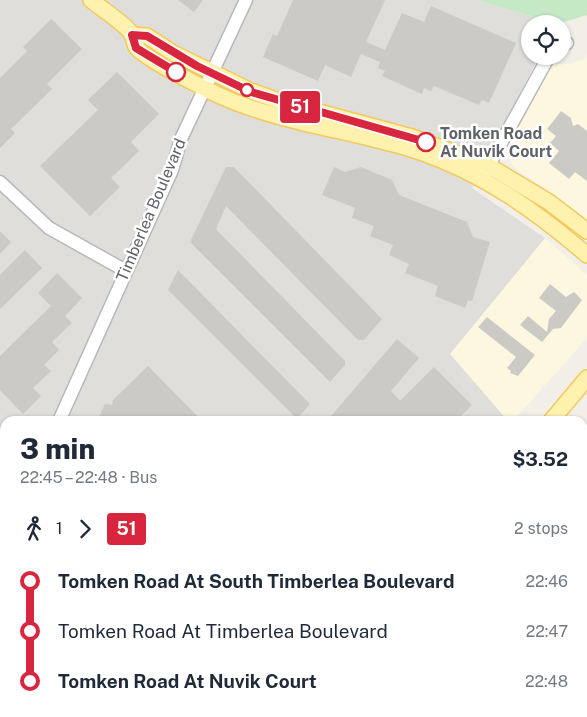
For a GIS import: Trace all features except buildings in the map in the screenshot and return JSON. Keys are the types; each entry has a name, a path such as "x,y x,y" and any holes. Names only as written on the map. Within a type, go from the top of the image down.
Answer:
{"main road":[{"path":"91,0 132,35 136,48 205,88 261,109 485,172 587,255"},
{"path":"132,35 147,36 211,73 251,92 412,137 541,196 587,231"},
{"path":"555,416 587,378"}],"street":[{"name":"Timberlea Boulevard","path":"61,416 172,170 181,139 246,0"},
{"path":"485,172 543,65"},
{"path":"0,182 49,228 126,271"}],"shaded area":[{"path":"0,0 477,0 527,15 521,15 521,65 534,65 472,188 545,238 450,354 504,416 0,416"},
{"path":"587,55 587,220 513,166 507,155 508,138 550,65 571,65 571,63 583,60"},
{"path":"545,238 587,275 587,338 517,416 504,416 450,354"}],"green space":[{"path":"477,0 587,0 587,15 571,20 571,15 527,15"}],"bus line":[{"name":"51","path":"176,72 136,48 132,35 147,36 197,66 251,92 282,102 349,118 426,142"}],"place":[{"name":"Tomken Road At Nuvik Court","path":"426,142"}]}
